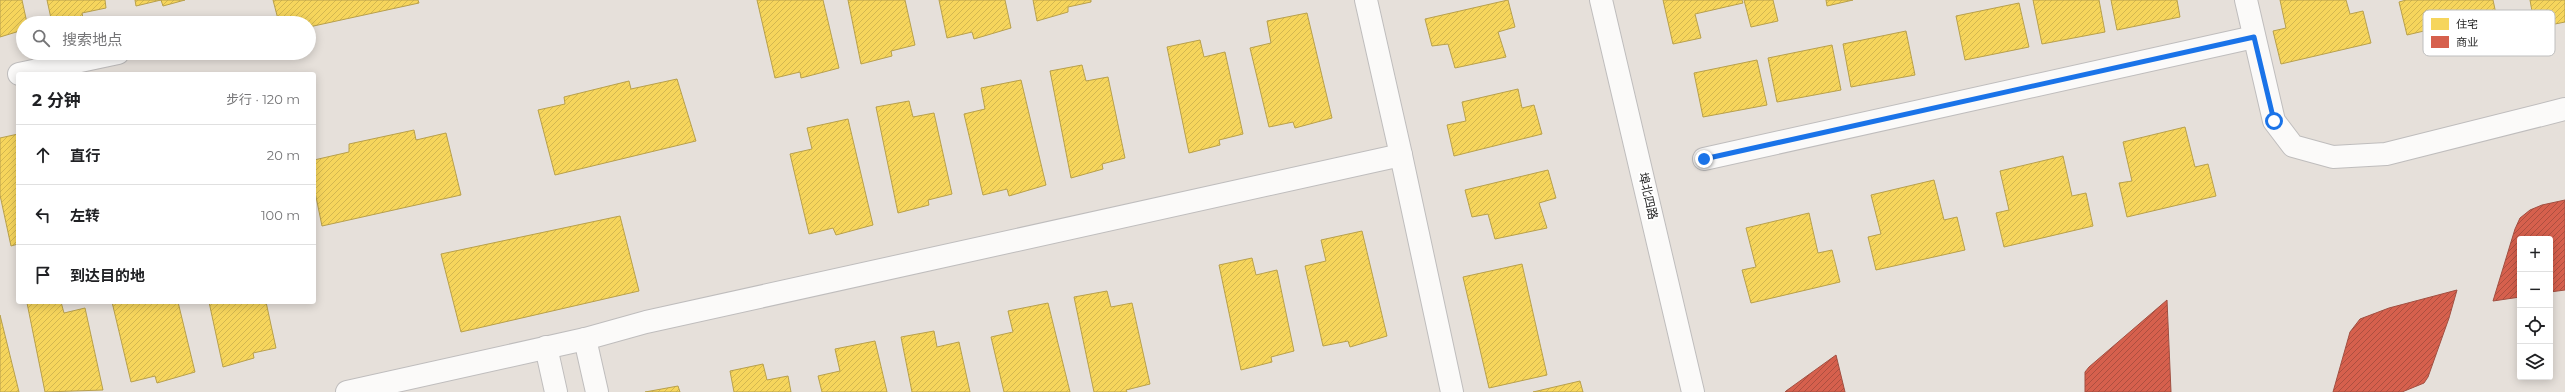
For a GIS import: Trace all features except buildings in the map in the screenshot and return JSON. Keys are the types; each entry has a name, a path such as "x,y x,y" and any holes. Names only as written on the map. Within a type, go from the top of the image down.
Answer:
{"street":[{"path":"1366,0 1452,392"},
{"name":"埠北四路","path":"1601,0 1693,392"},
{"path":"2246,0 2274,121 2293,146 2333,157 2386,154 2565,109"},
{"path":"1704,159 2254,37"},
{"path":"28,72 85,60"},
{"path":"0,78 16,74"},
{"path":"347,392 585,339 646,322 1401,155"},
{"path":"585,339 597,392"},
{"path":"546,347 556,392"}],"route":[{"path":"1704,159 2254,37 2274,121"}]}
